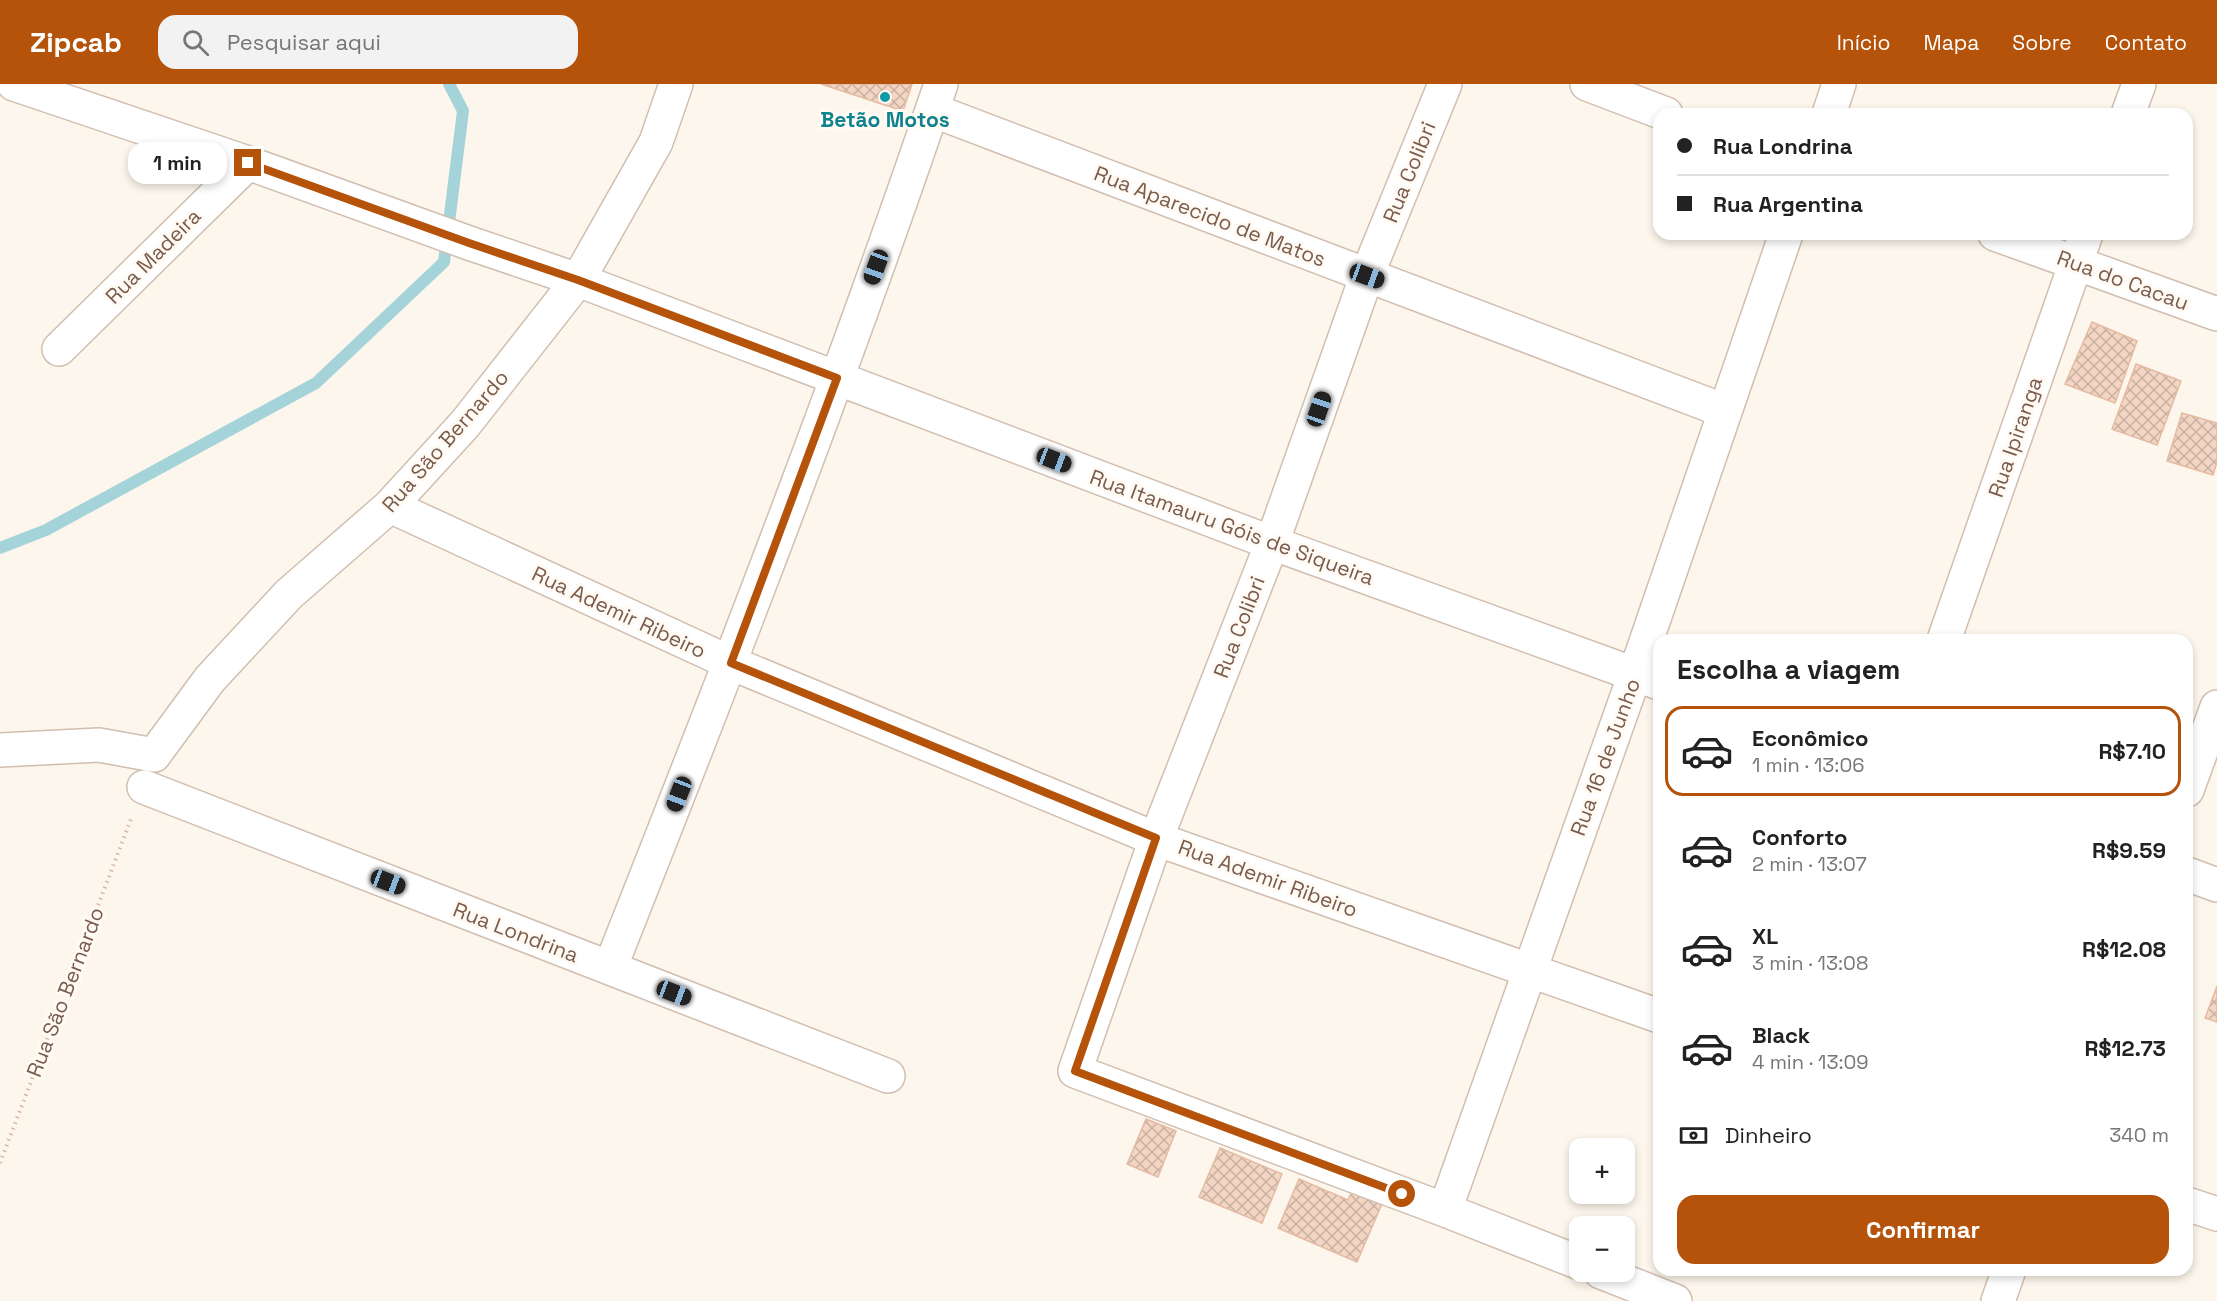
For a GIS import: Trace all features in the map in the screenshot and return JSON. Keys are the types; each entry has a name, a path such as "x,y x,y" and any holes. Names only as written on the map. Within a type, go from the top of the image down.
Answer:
{"street":[{"name":"Rua Itamauru Góis de Siqueira","path":"14,84 248,163 578,280 1272,543 1647,678"},
{"name":"Rua São Bernardo","path":"0,750 99,745 154,755 210,679 289,594 390,506 465,424 578,280 656,142 676,84"},
{"name":"Rua Colibri","path":"1445,84 1367,276 1272,543 1156,838 1075,1071 1445,1210"},
{"path":"1587,84 1653,109"},
{"path":"1830,108 1839,84"},
{"path":"2130,108 2139,84"},
{"name":"Rua Aparecido de Matos","path":"936,97 1367,276 1725,411"},
{"path":"610,968 731,663 837,378 936,97"},
{"name":"Rua Madeira","path":"59,349 248,163"},
{"name":"Rua 16 de Junho","path":"1660,634 1725,411 1784,240"},
{"name":"Rua do Cacau","path":"2032,240 2081,248 2217,314"},
{"name":"Rua Ipiranga","path":"1946,634 2081,248"},
{"name":"Rua Ademir Ribeiro","path":"390,506 731,663 1156,838 1653,1014"},
{"name":"Rua 16 de Junho","path":"1445,1210 1528,971 1647,678 1653,657"},
{"path":"2193,773 2217,707"},
{"name":"Rua Londrina","path":"144,787 888,1076"},
{"path":"2193,876 2217,885"},
{"path":"2193,1206 2217,1214"},
{"path":"1445,1210 1569,1259"},
{"path":"1998,1301 2007,1276"},
{"path":"1627,1282 1675,1301"}],"path":[{"name":"Rua São Bernardo","path":"0,1163 131,820"}],"building":[{"name":"Betão Motos","path":"821,84 912,84 903,111"},
{"path":"2092,322 2137,341 2115,403 2065,384"},
{"path":"2136,364 2181,381 2157,445 2112,429"},
{"path":"2182,413 2217,423 2217,462 2213,475 2167,461"},
{"path":"2217,986 2217,1022 2205,1018"},
{"path":"1146,1119 1176,1131 1158,1177 1127,1164"},
{"path":"1220,1148 1282,1174 1262,1223 1199,1197"},
{"path":"1299,1179 1348,1200 1352,1191 1382,1204 1357,1262 1278,1228"}],"waterway":[{"path":"0,548 46,530 316,383 444,262 463,111 449,84"}],"place":[{"name":"Betão Motos","path":"885,97"}],"route":[{"path":"248,163 578,280 837,378 731,663 1156,838 1075,1071 1402,1194"}]}
